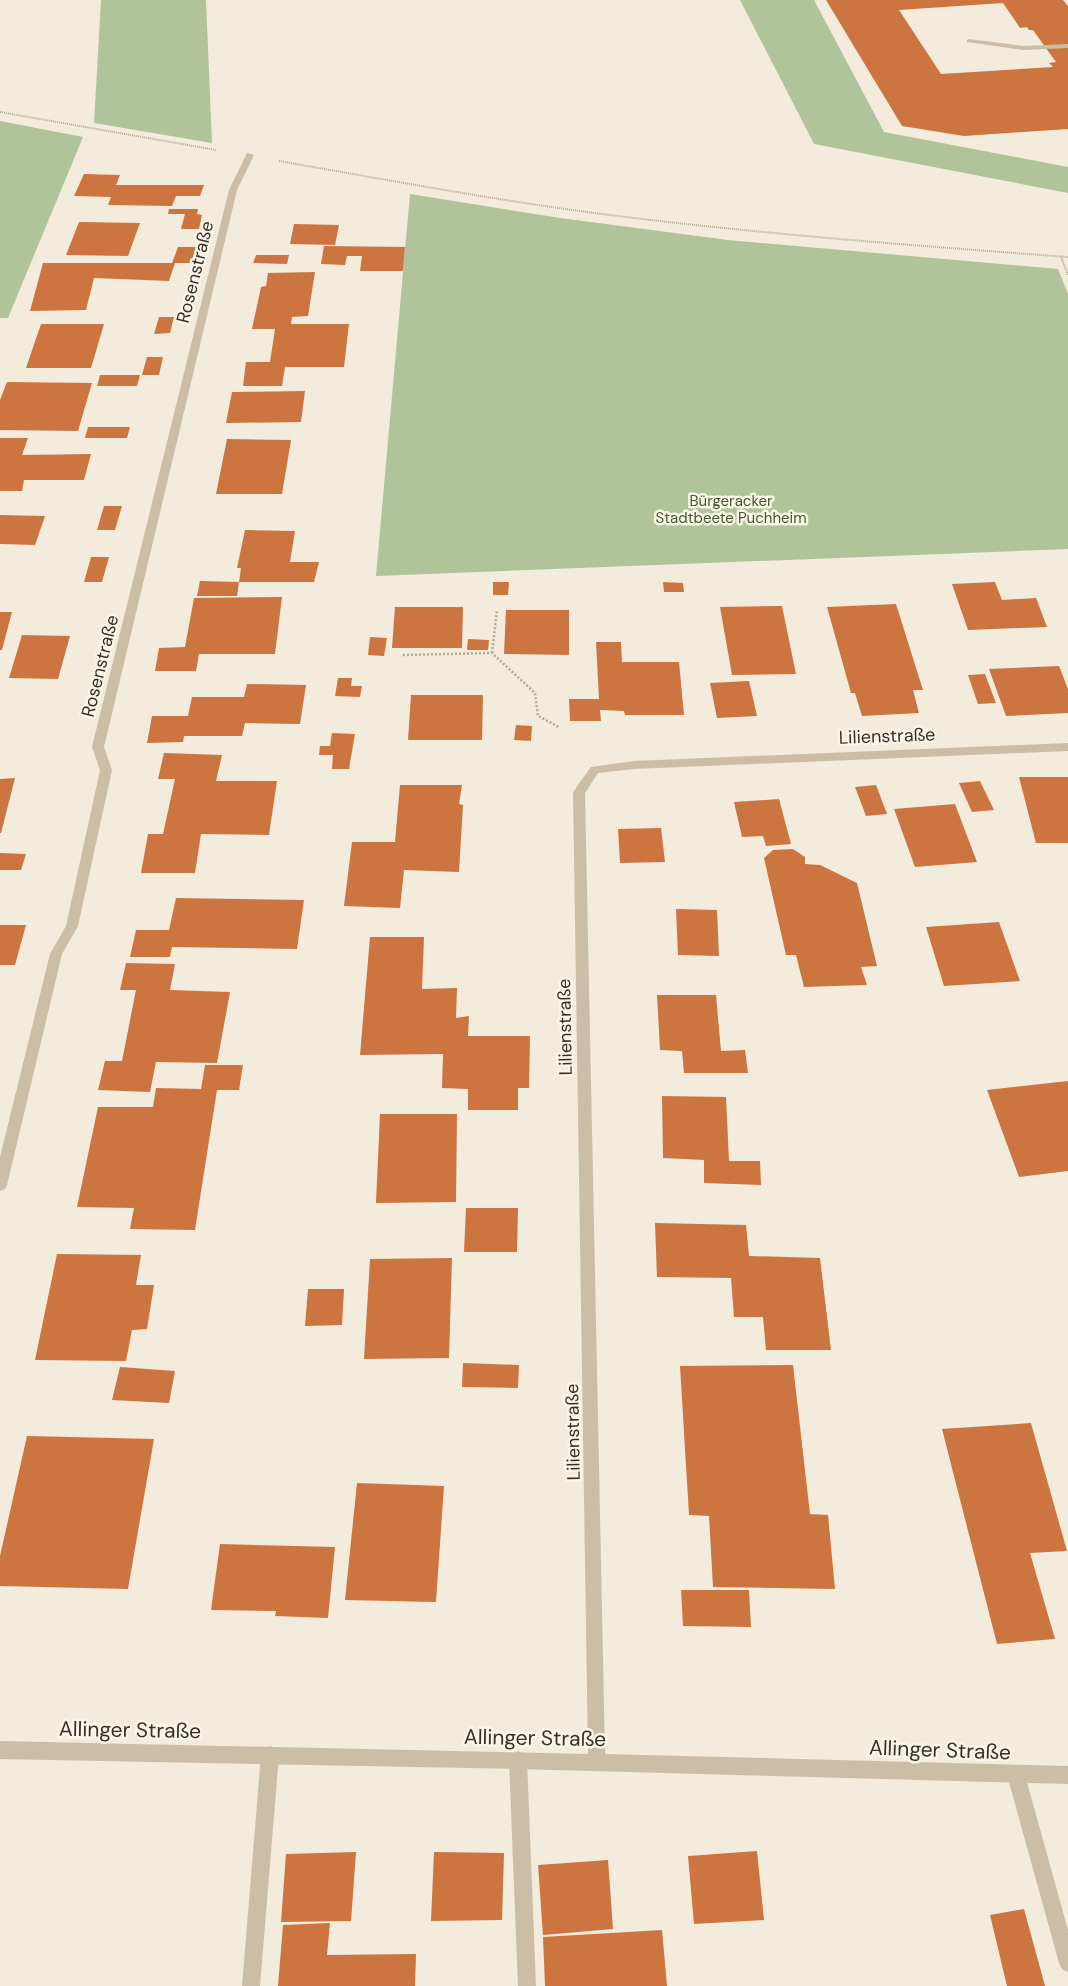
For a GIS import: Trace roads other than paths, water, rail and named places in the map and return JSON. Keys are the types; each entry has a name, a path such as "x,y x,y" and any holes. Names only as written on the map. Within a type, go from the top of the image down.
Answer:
{"street":[{"path":"969,41 1023,48 1068,46"},
{"name":"Rosenstraße","path":"0,1185 56,954 72,926 106,770 98,747 233,190 250,156"},
{"name":"Lilienstraße","path":"597,1762 579,792 595,770 634,765 1068,747"},
{"name":"Allinger Straße","path":"0,1750 518,1760 1068,1775"},
{"path":"251,1986 270,1755"},
{"path":"518,1760 527,1986"},
{"path":"1016,1775 1068,1963"}],"park label":[{"name":"Bürgeracker Stadtbeete Puchheim","path":"731,510"}]}
